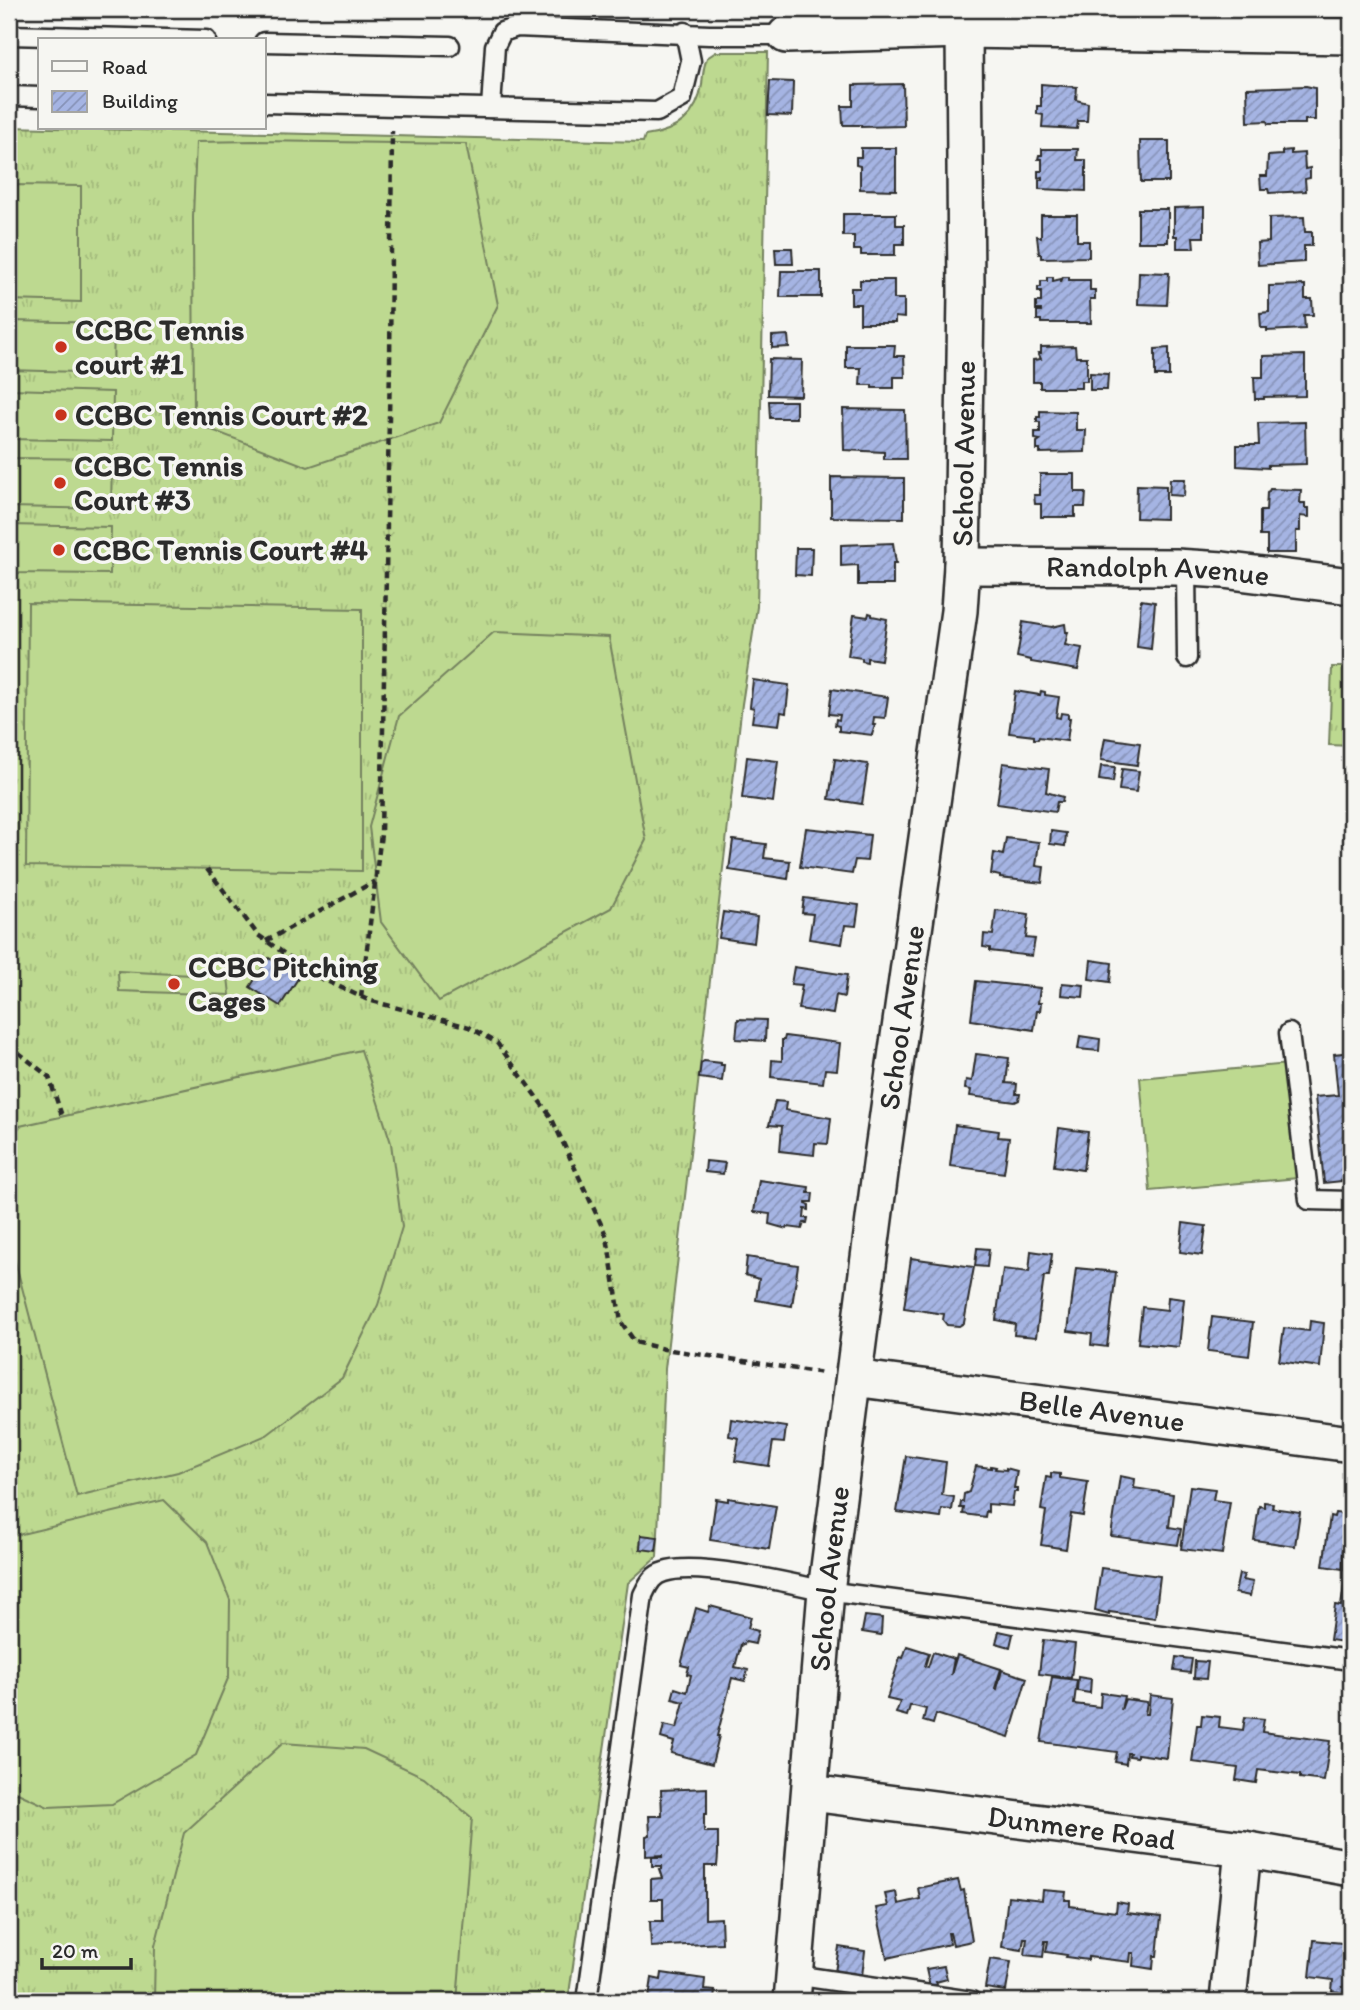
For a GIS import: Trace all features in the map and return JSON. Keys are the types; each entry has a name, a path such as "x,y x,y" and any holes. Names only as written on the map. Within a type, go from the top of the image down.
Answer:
{"street":[{"path":"786,35 964,30 1351,36"},
{"name":"School Avenue","path":"793,1988 826,1591 959,611 966,293 964,30"},
{"name":"Randolph Avenue","path":"962,566 1125,565 1186,568 1351,586"},
{"name":"Belle Avenue","path":"854,1378 1351,1444"},
{"name":"Dunmere Road","path":"811,1793 1242,1849 1351,1868"},
{"path":"1228,2001 1242,1849"}],"lane":[{"path":"491,108 495,46 502,32 517,27 709,35 786,35"},
{"path":"266,103 657,112 682,98 691,61 685,32"},
{"path":"9,35 127,38"},
{"path":"266,42 450,46"},
{"path":"9,96 38,97"},
{"path":"1186,568 1187,658"},
{"path":"1289,1033 1309,1200 1351,1201"},
{"path":"587,2001 643,1595 650,1580 663,1572 685,1569 744,1575 826,1591 1351,1660"},
{"path":"793,1988 971,2001"}],"path":[{"path":"361,997 382,820 392,131"},
{"path":"207,869 258,935 316,976 361,997 469,1027 497,1043 551,1116 607,1237 621,1322 635,1342 664,1349 854,1378"},
{"path":"266,941 376,880"},
{"path":"9,1045 49,1077 62,1116"}],"green space":[{"path":"716,52 768,52 757,607 742,704 665,1369 657,1557 628,1583 568,2001 9,2001 9,127 38,128 38,130 643,142 645,136 675,127 690,114 699,96 707,58"},
{"path":"196,142 466,144 498,305 439,423 308,467 194,423 193,217"},
{"path":"9,185 81,186 81,302 9,300"},
{"name":"CCBC Tennis court #1","path":"9,321 114,323 113,373 9,370"},
{"name":"CCBC Tennis Court #2","path":"9,389 113,392 112,441 9,439"},
{"name":"CCBC Tennis Court #3","path":"9,458 112,459 111,509 9,507"},
{"name":"CCBC Tennis Court #4","path":"9,525 111,527 110,574 9,573"},
{"path":"28,603 362,609 362,871 26,866"},
{"path":"494,632 609,637 646,840 611,908 439,1001 381,922 369,827 399,716"},
{"path":"1332,667 1351,667 1351,746 1329,745"},
{"name":"CCBC Pitching Cages","path":"118,971 228,977 230,995 119,991"},
{"path":"361,1050 391,1143 402,1227 378,1305 342,1378 267,1435 178,1472 77,1496 9,1238 9,1144 20,1126"},
{"path":"1288,1064 1298,1178 1150,1191 1140,1078"},
{"path":"164,1500 207,1542 230,1600 229,1676 196,1755 112,1804 48,1807 9,1789 9,1537"},
{"path":"283,1743 364,1749 424,1777 472,1818 457,2001 154,2001 155,1946 184,1833"}],"building":[{"path":"770,81 793,82 792,116 768,115"},
{"path":"903,84 904,126 843,125 842,106 853,106 853,85"},
{"path":"1041,84 1077,87 1076,100 1088,103 1087,121 1078,121 1077,129 1042,127 1043,115 1037,114 1037,106 1041,106"},
{"path":"1247,88 1315,88 1315,120 1305,120 1305,124 1248,122"},
{"path":"1140,141 1169,141 1169,182 1141,182"},
{"path":"861,148 896,148 896,190 860,189 860,166 856,165 856,157 861,157"},
{"path":"1042,149 1078,149 1077,160 1086,160 1086,191 1039,189 1039,180 1042,180 1042,177 1038,178 1038,171 1042,171 1042,159 1038,159 1039,155 1042,155"},
{"path":"1291,150 1291,154 1304,153 1305,169 1310,168 1310,178 1305,179 1306,191 1269,193 1268,189 1261,189 1260,176 1267,176 1268,156 1282,155 1282,151"},
{"path":"1204,207 1204,237 1193,237 1194,248 1177,248 1174,208"},
{"path":"1138,209 1168,209 1168,242 1138,242"},
{"path":"843,214 896,214 896,225 904,225 904,244 895,244 895,255 861,255 861,250 854,250 854,236 843,236"},
{"path":"1041,215 1077,215 1077,241 1089,241 1089,257 1041,258 1037,236 1041,237"},
{"path":"1304,217 1305,232 1312,232 1312,246 1304,246 1304,262 1258,265 1257,243 1269,242 1269,218"},
{"path":"775,248 792,248 793,264 776,264"},
{"path":"781,271 821,271 821,297 780,297"},
{"path":"1139,272 1169,273 1167,305 1138,304"},
{"path":"1047,277 1053,277 1053,281 1061,279 1061,282 1063,277 1069,277 1069,280 1090,280 1090,290 1095,290 1095,299 1090,299 1091,323 1041,323 1041,320 1037,320 1037,312 1041,312 1036,310 1036,302 1041,302 1041,291 1038,291 1038,287 1041,287 1041,281 1047,281"},
{"path":"860,280 894,280 894,299 904,299 904,318 895,317 895,323 860,323 860,304 851,304 851,288 860,288"},
{"path":"1305,285 1305,299 1312,299 1313,315 1304,315 1305,329 1267,331 1267,328 1261,328 1260,313 1269,312 1269,286"},
{"path":"788,335 789,347 772,348 772,336"},
{"path":"846,345 895,345 894,356 904,356 905,377 894,377 894,388 860,385 861,368 846,368"},
{"path":"1075,346 1076,357 1087,357 1087,381 1081,381 1081,388 1040,388 1040,382 1033,382 1033,360 1041,359 1038,353 1041,353 1041,347"},
{"path":"1169,348 1169,376 1155,376 1155,349"},
{"path":"1305,355 1305,396 1255,399 1254,377 1263,377 1263,356"},
{"path":"769,359 802,360 801,396 768,395"},
{"path":"1090,373 1108,374 1107,390 1090,390"},
{"path":"769,401 796,401 796,418 770,418"},
{"path":"843,409 905,410 906,459 884,459 884,452 844,450"},
{"path":"1040,411 1076,412 1076,430 1086,430 1085,452 1040,453 1040,450 1037,450 1037,442 1040,440 1035,439 1035,432 1040,432 1037,417 1040,417"},
{"path":"1305,422 1306,464 1268,465 1268,468 1237,466 1237,445 1259,445 1258,423"},
{"path":"1040,474 1075,474 1075,492 1086,492 1085,507 1075,507 1075,517 1041,517 1041,504 1035,504 1034,495 1040,495"},
{"path":"831,477 904,478 904,518 831,517"},
{"path":"1170,479 1185,479 1184,496 1169,495"},
{"path":"1137,485 1166,486 1166,519 1136,518"},
{"path":"1270,489 1301,490 1300,503 1305,503 1305,508 1309,508 1309,517 1300,516 1300,531 1296,531 1296,553 1267,553 1267,536 1260,536 1260,511 1266,511 1267,492"},
{"path":"893,543 896,563 893,563 893,585 858,585 858,565 841,566 841,545"},
{"path":"796,548 812,548 811,576 795,575"},
{"path":"1141,600 1155,602 1151,649 1137,647"},
{"path":"869,613 887,619 881,660 867,658 867,662 862,661 862,658 848,656 854,615 868,617"},
{"path":"1023,622 1052,627 1065,624 1068,632 1065,645 1082,648 1078,670 1017,657"},
{"path":"753,680 789,685 786,713 781,712 779,725 752,722 754,708 750,707"},
{"path":"832,689 888,697 885,718 874,717 872,735 839,731 839,726 835,725 840,715 829,714"},
{"path":"1015,691 1040,695 1041,691 1045,692 1045,695 1059,697 1056,717 1060,718 1061,713 1068,714 1070,718 1067,741 1039,737 1034,739 1034,736 1009,733"},
{"path":"1105,738 1140,743 1137,765 1101,760"},
{"path":"747,757 778,761 773,802 742,798"},
{"path":"835,759 868,764 862,804 829,799"},
{"path":"1003,763 1049,769 1046,792 1063,797 1062,802 1057,802 1055,812 997,804"},
{"path":"1101,766 1115,767 1113,782 1099,780"},
{"path":"1122,769 1139,771 1136,792 1119,790"},
{"path":"806,828 870,835 867,861 855,860 852,874 800,867"},
{"path":"1051,831 1066,833 1065,846 1050,844"},
{"path":"1006,838 1039,842 1036,866 1044,867 1042,883 1000,878 991,874 994,853 1003,855"},
{"path":"733,840 766,844 764,858 790,861 788,879 729,870"},
{"path":"804,898 859,905 856,926 845,925 842,944 809,939 813,914 802,913"},
{"path":"996,910 1029,914 1026,938 1035,939 1032,956 990,951 990,948 983,947 984,934 993,935"},
{"path":"723,912 757,917 754,943 719,938"},
{"path":"269,958 299,977 280,1006 250,987"},
{"path":"1091,960 1112,963 1110,982 1089,979"},
{"path":"794,967 847,975 844,997 836,995 833,1014 798,1009 802,985 791,984"},
{"path":"976,981 1040,988 1040,1011 1037,1011 1034,1030 971,1020"},
{"path":"1062,983 1084,985 1083,997 1061,995"},
{"path":"738,1019 766,1020 765,1041 736,1039"},
{"path":"785,1036 840,1043 837,1070 825,1069 823,1083 771,1077 772,1060 782,1061 782,1040"},
{"path":"1080,1036 1100,1039 1099,1051 1078,1049"},
{"path":"1351,1052 1351,1180 1324,1183 1315,1097 1338,1095 1334,1054"},
{"path":"976,1054 1009,1058 1006,1083 1017,1084 1016,1094 1020,1094 1019,1100 1015,1102 970,1096 971,1090 965,1089 966,1080 972,1081"},
{"path":"704,1061 724,1065 722,1081 699,1078 701,1063"},
{"path":"775,1101 786,1102 785,1110 831,1118 828,1144 815,1143 814,1155 780,1151 782,1126 769,1125"},
{"path":"955,1125 999,1131 998,1137 1009,1138 1004,1173 950,1166"},
{"path":"1059,1128 1088,1132 1083,1170 1054,1166"},
{"path":"706,1161 725,1163 723,1174 705,1172"},
{"path":"759,1180 809,1187 808,1193 813,1193 812,1202 806,1202 809,1210 805,1209 804,1218 808,1218 802,1229 787,1229 769,1224 770,1214 754,1212"},
{"path":"1183,1223 1206,1226 1202,1255 1180,1252"},
{"path":"977,1248 989,1249 987,1267 975,1266"},
{"path":"1031,1251 1052,1254 1049,1276 1044,1276 1036,1337 1014,1335 1015,1324 996,1320 1003,1269 1029,1272"},
{"path":"747,1257 798,1265 792,1306 756,1300 759,1279 745,1275"},
{"path":"911,1258 974,1267 964,1323 959,1326 947,1325 943,1320 944,1314 904,1308"},
{"path":"1076,1268 1116,1272 1107,1347 1091,1345 1092,1334 1068,1331"},
{"path":"1168,1297 1184,1299 1179,1347 1138,1343 1142,1307 1167,1310"},
{"path":"1212,1317 1253,1322 1249,1356 1208,1351"},
{"path":"1310,1321 1324,1323 1320,1367 1279,1361 1284,1328 1309,1331"},
{"path":"731,1419 786,1427 784,1443 773,1442 769,1466 735,1461 739,1438 729,1436"},
{"path":"906,1456 946,1462 942,1495 954,1497 952,1510 942,1509 941,1518 897,1512"},
{"path":"976,1466 1017,1471 1014,1488 1017,1488 1017,1492 1014,1492 1012,1506 988,1504 985,1517 963,1514 961,1502 964,1494 969,1492"},
{"path":"1051,1473 1060,1474 1060,1478 1088,1482 1083,1516 1071,1514 1066,1549 1041,1545 1046,1511 1041,1510 1046,1477 1051,1478"},
{"path":"1120,1476 1135,1479 1134,1488 1173,1494 1169,1527 1181,1529 1178,1545 1111,1536"},
{"path":"1190,1486 1215,1489 1213,1500 1230,1502 1222,1554 1181,1549"},
{"path":"728,1498 776,1506 769,1549 710,1540 716,1499 728,1501"},
{"path":"1264,1502 1273,1503 1272,1508 1300,1512 1295,1546 1254,1540 1259,1506 1264,1507"},
{"path":"1335,1513 1344,1514 1343,1518 1351,1519 1351,1552 1343,1551 1343,1569 1323,1566 1330,1516 1334,1517"},
{"path":"641,1535 658,1537 656,1551 640,1549"},
{"path":"1101,1568 1160,1576 1155,1618 1109,1614 1095,1610"},
{"path":"1239,1574 1244,1575 1242,1580 1253,1582 1250,1596 1235,1593"},
{"path":"1345,1579 1351,1580 1351,1643 1330,1640 1335,1605 1341,1606"},
{"path":"710,1606 751,1617 748,1628 758,1631 755,1644 741,1644 735,1667 748,1670 745,1681 732,1678 712,1764 671,1753 674,1742 661,1738 664,1725 677,1728 684,1702 672,1699 675,1688 687,1692 691,1675 687,1674 689,1667 681,1665 696,1608 708,1612"},
{"path":"865,1616 882,1618 881,1635 862,1632"},
{"path":"999,1631 1013,1634 1010,1647 996,1643"},
{"path":"1043,1640 1075,1644 1071,1678 1039,1674"},
{"path":"907,1646 929,1653 925,1666 928,1667 933,1652 954,1659 951,1675 957,1655 1001,1669 995,1688 997,1689 1002,1670 1027,1678 1009,1737 936,1714 933,1724 923,1721 926,1709 914,1706 910,1706 907,1716 896,1713 900,1702 887,1699 900,1657 903,1658"},
{"path":"1176,1657 1192,1659 1190,1673 1174,1671"},
{"path":"1195,1661 1208,1662 1206,1679 1194,1678"},
{"path":"1052,1677 1077,1680 1074,1704 1100,1707 1101,1693 1124,1696 1121,1710 1125,1699 1147,1702 1145,1714 1148,1714 1150,1695 1173,1698 1167,1758 1137,1754 1137,1757 1129,1756 1130,1753 1127,1753 1126,1764 1115,1762 1117,1752 1041,1742"},
{"path":"1078,1677 1091,1679 1090,1693 1077,1691"},
{"path":"1202,1715 1220,1717 1219,1727 1243,1730 1245,1717 1264,1719 1262,1732 1330,1741 1324,1781 1258,1770 1256,1783 1236,1780 1238,1768 1192,1762 1197,1725 1201,1725"},
{"path":"707,1788 704,1832 718,1832 718,1855 717,1866 705,1866 705,1919 721,1918 722,1943 651,1947 650,1921 663,1921 663,1899 651,1899 651,1879 662,1878 659,1869 662,1869 662,1866 652,1866 652,1857 662,1855 646,1856 646,1836 650,1835 649,1816 662,1816 661,1790"},
{"path":"958,1880 961,1891 964,1890 972,1941 953,1945 948,1933 950,1944 887,1958 876,1908 888,1906 885,1894 896,1892 898,1904 920,1899 918,1888"},
{"path":"1043,1890 1066,1892 1065,1900 1070,1900 1070,1906 1116,1912 1117,1902 1128,1904 1127,1913 1161,1917 1153,1969 1133,1966 1134,1953 1131,1953 1130,1962 1088,1957 1088,1960 1046,1952 1048,1941 1045,1941 1043,1957 1025,1955 1027,1938 1024,1938 1022,1950 1002,1947 1008,1896 1042,1900"},
{"path":"1314,1940 1351,1944 1351,1994 1332,1991 1333,1980 1310,1977"},
{"path":"839,1947 865,1951 862,1976 835,1972"},
{"path":"990,1959 1011,1962 1006,1991 985,1988"},
{"path":"944,1966 947,1979 936,1982 938,1986 930,1987 926,1969"},
{"path":"662,1973 705,1979 704,1990 715,1991 714,2001 659,2001 649,1998 652,1978 661,1980"},
{"path":"1289,1995 1320,2000 1320,2001 1288,2001"}],"place":[{"name":"CCBC Tennis court #1","path":"61,347"},
{"name":"CCBC Tennis Court #2","path":"61,415"},
{"name":"CCBC Tennis Court #3","path":"60,483"},
{"name":"CCBC Tennis Court #4","path":"59,550"},
{"name":"CCBC Pitching Cages","path":"174,984"}]}
